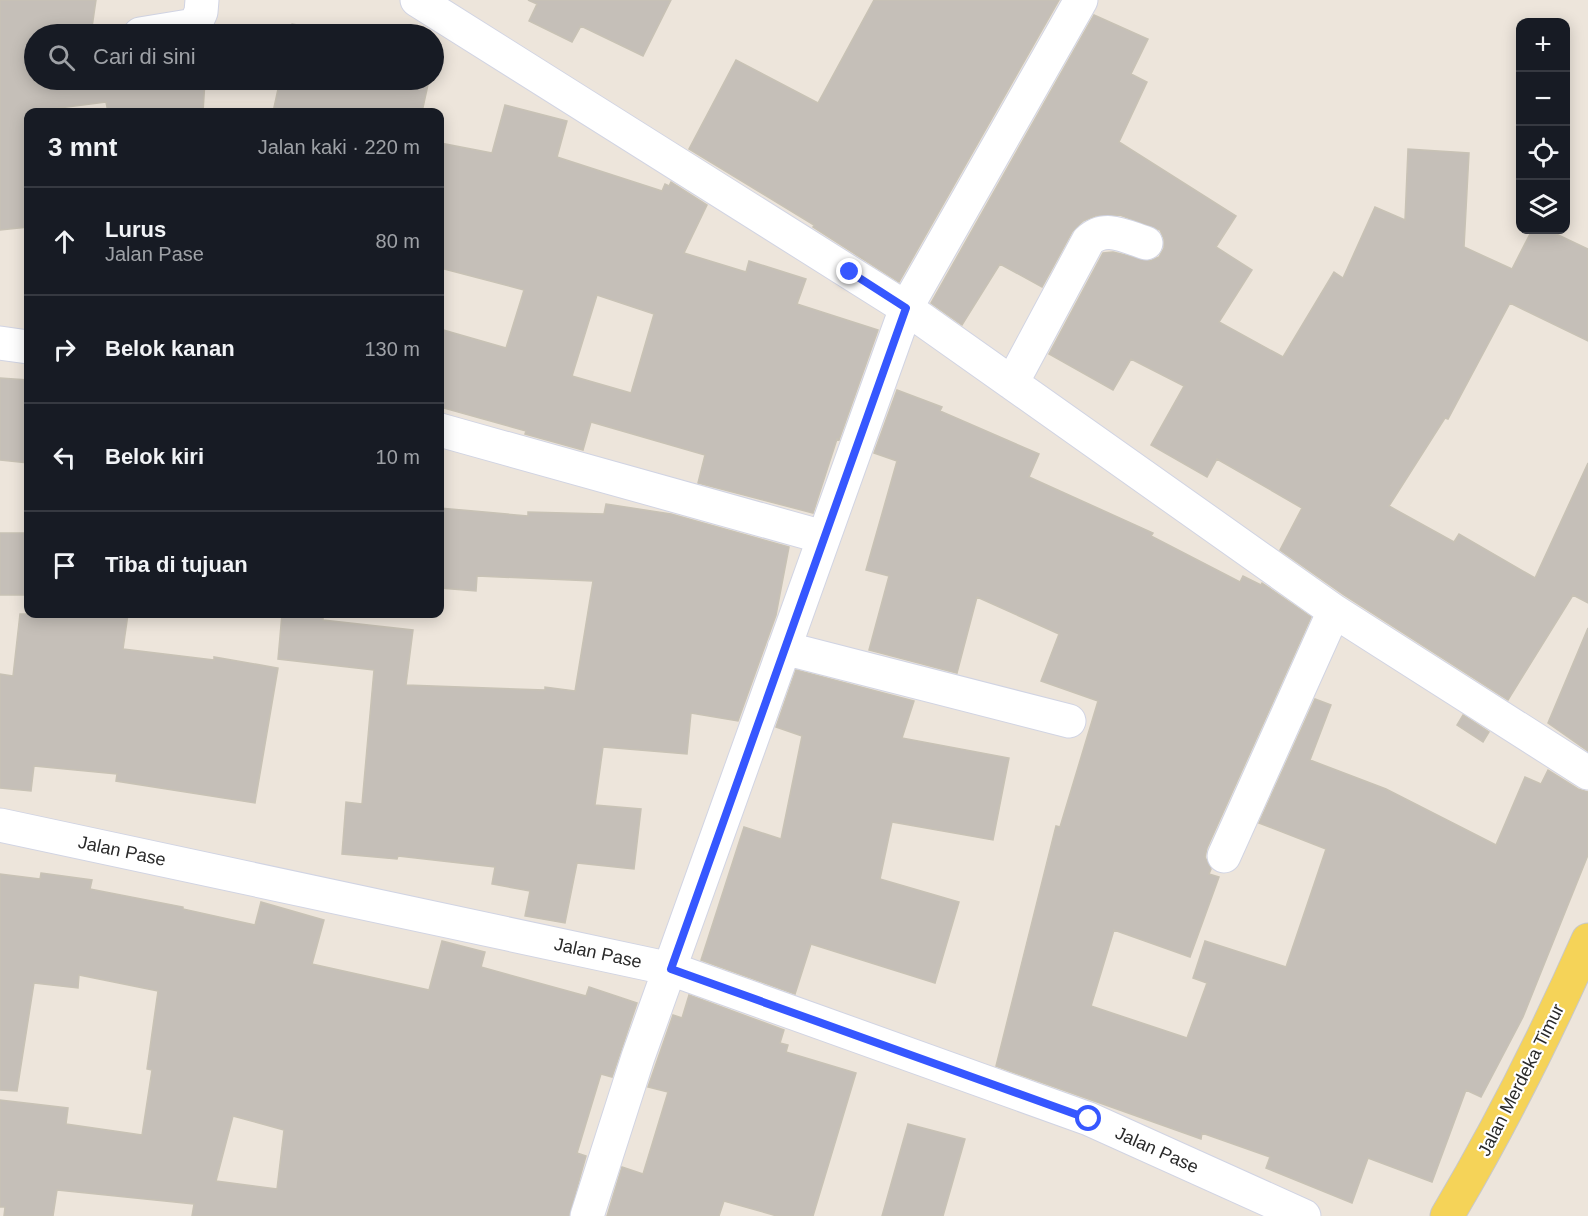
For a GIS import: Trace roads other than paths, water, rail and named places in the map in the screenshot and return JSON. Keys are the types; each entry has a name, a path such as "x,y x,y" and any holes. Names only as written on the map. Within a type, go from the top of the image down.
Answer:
{"main road":[{"name":"Jalan Merdeka Timur","path":"1447,1216 1498,1129 1551,1023 1588,940"}],"street":[{"path":"195,24 201,12 202,0"},
{"path":"417,0 906,308 1334,611 1588,774"},
{"path":"587,1216 638,1057 906,308 1081,0"},
{"path":"1012,383 1088,241 1094,235 1110,231 1146,243"},
{"path":"0,343 24,346"},
{"path":"444,431 823,537"},
{"path":"1224,856 1334,611"},
{"path":"784,648 1069,722"},
{"name":"Jalan Pase","path":"0,825 671,969 1089,1119 1304,1216"}]}
